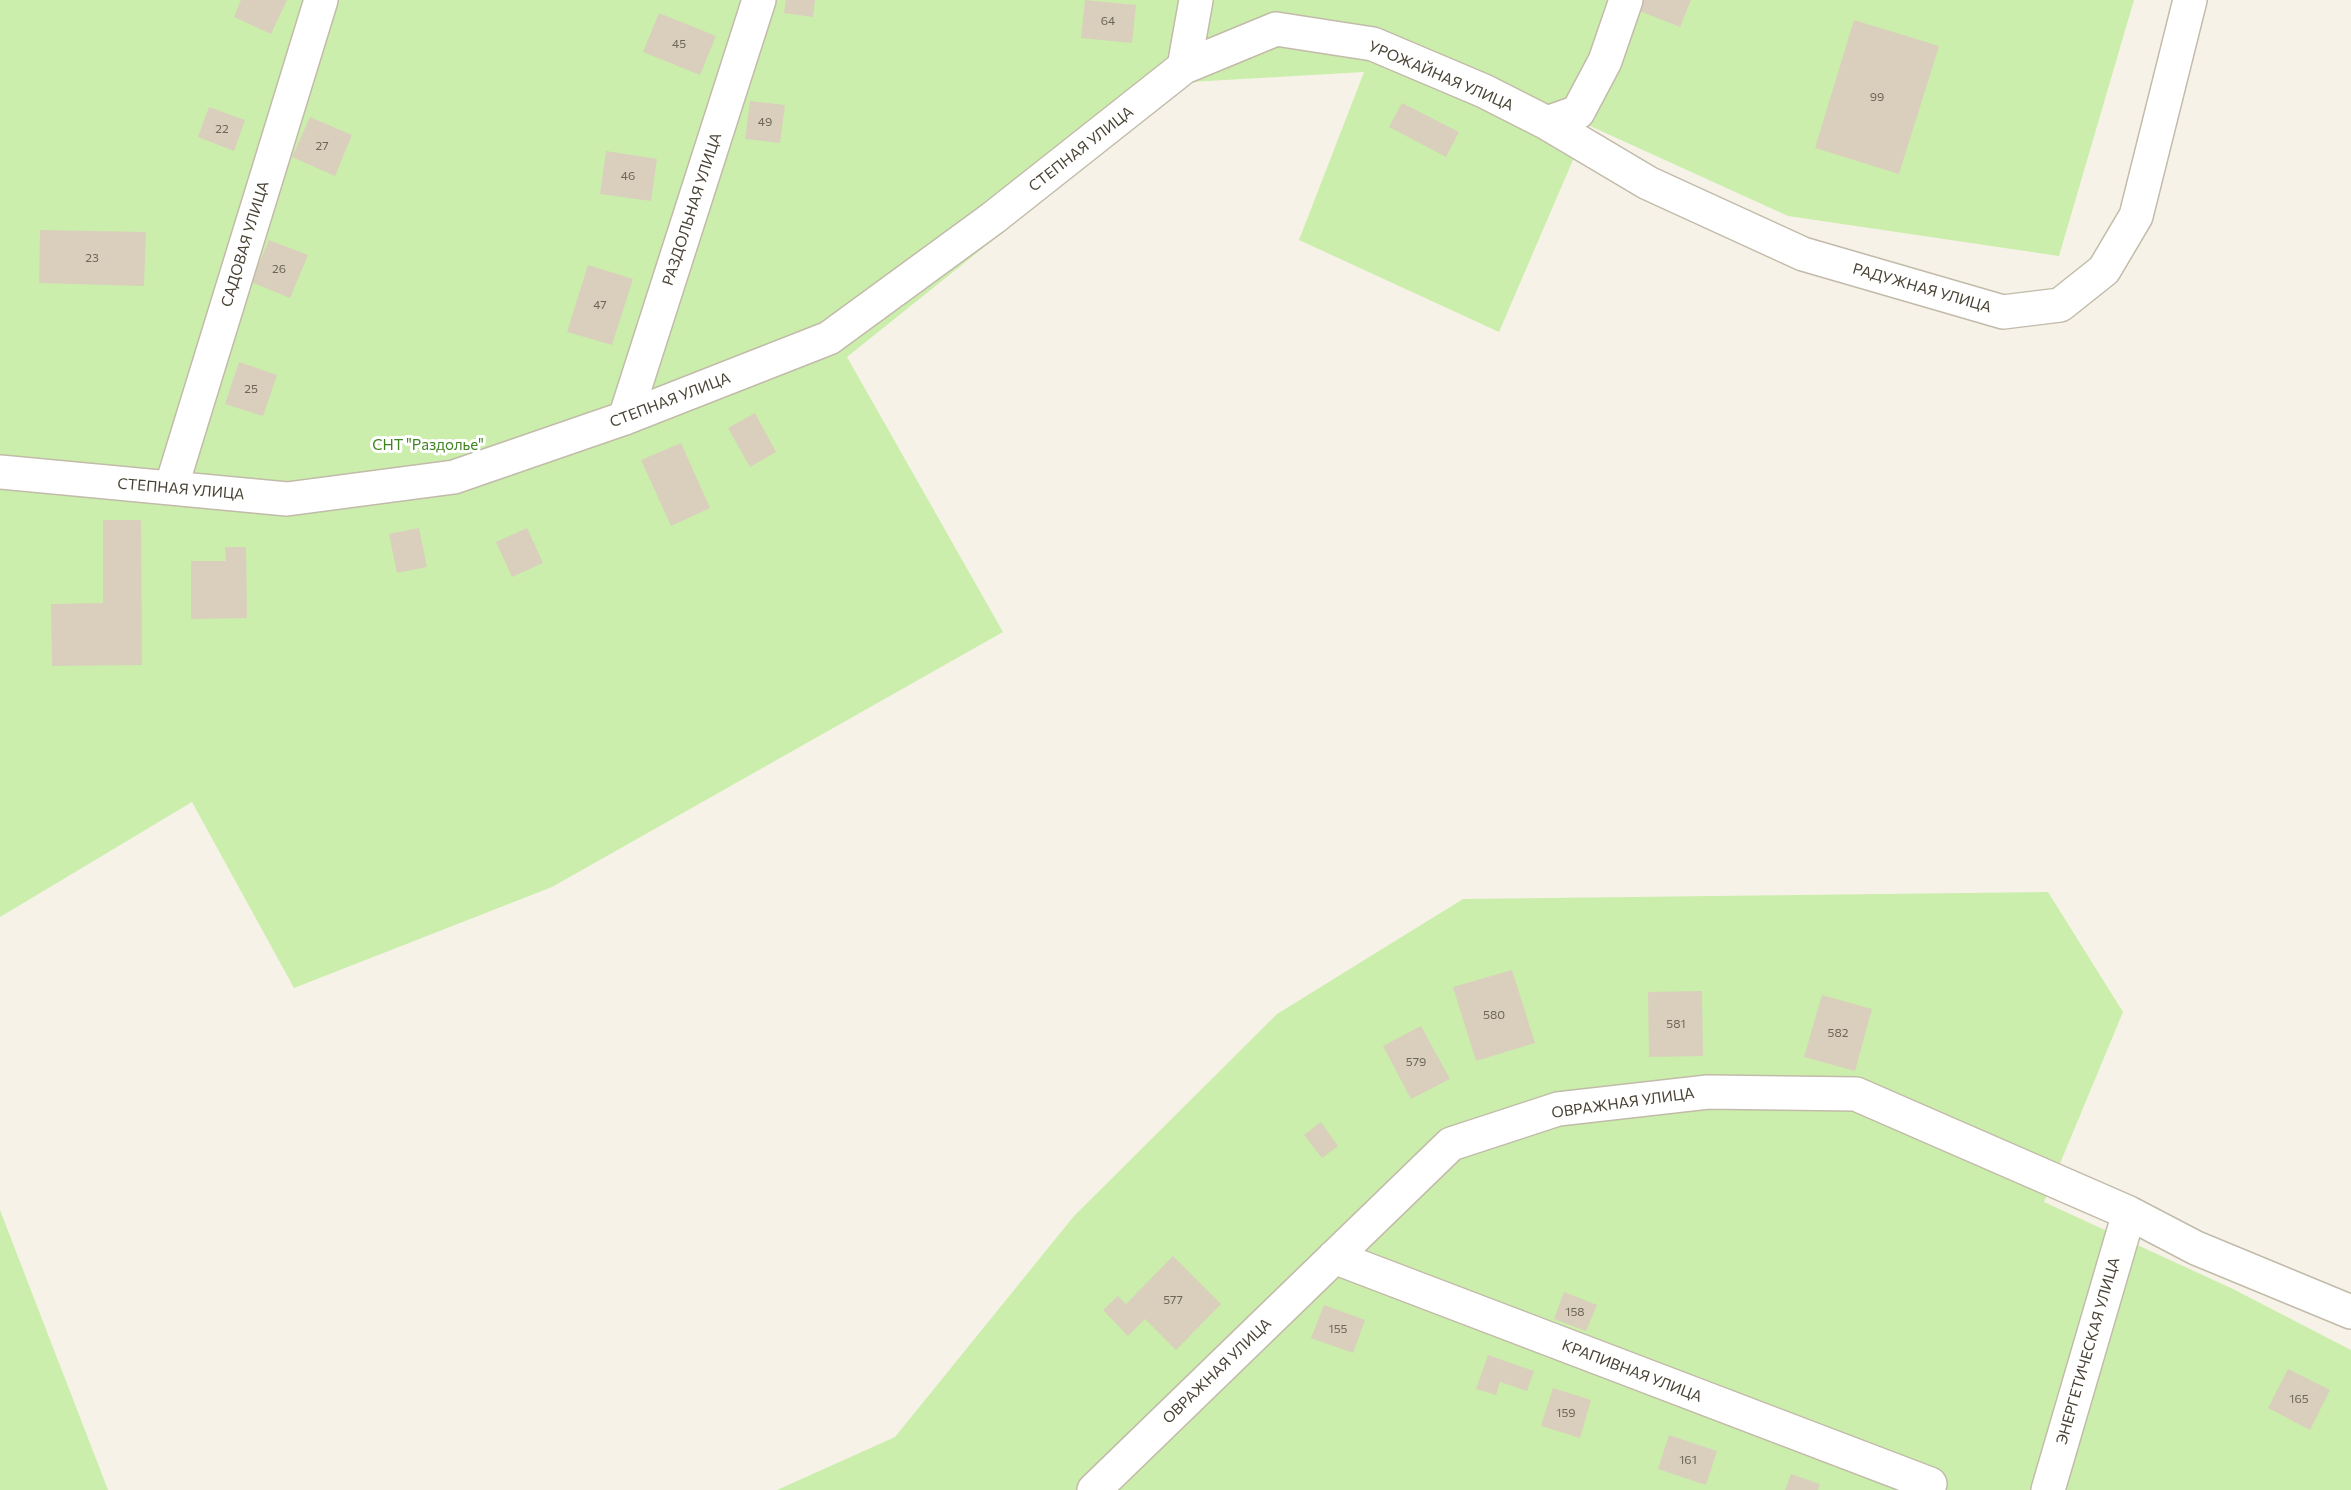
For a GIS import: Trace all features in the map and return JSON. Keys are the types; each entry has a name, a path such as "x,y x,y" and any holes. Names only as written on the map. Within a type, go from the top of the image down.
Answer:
{"street":[{"name":"САДОВАЯ УЛИЦА","path":"171,488 321,0"},
{"name":"РАЗДОЛЬНАЯ УЛИЦА","path":"625,418 759,0"},
{"path":"1184,67 1196,0"},
{"path":"1547,123 1578,112 1605,61 1626,0"},
{"name":"РАДУЖНАЯ УЛИЦА","path":"1547,123 1648,183 1803,254 2003,312 2060,305 2104,270 2136,216 2190,0"},
{"name":"УРОЖАЙНАЯ УЛИЦА","path":"1184,67 1276,29 1362,42 1373,44 1484,91 1547,123"},
{"name":"СТЕПНАЯ УЛИЦА","path":"0,472 287,499 454,477 625,418 829,338 993,218 1184,67"},
{"name":"ОВРАЖНАЯ УЛИЦА","path":"1094,1490 1451,1144 1558,1109 1707,1092 1856,1094 2129,1213 2196,1248 2351,1312"},
{"name":"ЭНЕРГЕТИЧЕСКАЯ УЛИЦА","path":"2048,1490 2129,1213"},
{"name":"КРАПИВНАЯ УЛИЦА","path":"1334,1257 1930,1484"}],"green space":[{"name":"СНТ \"Раздолье\"","path":"0,0 2134,0 2059,256 1788,216 1588,125 1499,332 1299,240 1364,72 1190,82 847,357 1003,632 552,887 294,988 192,802 0,917"},
{"path":"2048,892 2123,1012 2044,1202 2233,1289 2351,1350 2351,1490 777,1490 895,1437 1074,1216 1277,1014 1463,899"},
{"path":"0,1210 108,1490 0,1490"}],"building":[{"path":"241,0 287,0 271,34 234,17"},
{"path":"786,0 815,0 813,17 784,13"},
{"path":"1085,0 1136,5 1132,43 1081,38"},
{"path":"1642,0 1691,0 1680,27 1637,10"},
{"path":"659,13 716,36 700,75 643,52"},
{"path":"1854,20 1939,46 1899,174 1815,148"},
{"path":"750,101 785,105 780,143 745,139"},
{"path":"1402,103 1459,132 1446,157 1389,127"},
{"path":"209,107 245,120 234,151 198,137"},
{"path":"310,117 352,135 335,176 292,157"},
{"path":"606,151 657,159 651,201 600,194"},
{"path":"40,230 146,232 144,286 39,283"},
{"path":"269,240 308,255 290,298 251,282"},
{"path":"588,265 633,279 612,345 567,332"},
{"path":"239,362 277,375 263,416 225,404"},
{"path":"755,413 776,452 750,467 728,428"},
{"path":"681,443 710,508 671,526 641,460"},
{"path":"103,520 141,520 142,665 52,666 51,604 103,603"},
{"path":"419,528 427,567 397,573 389,534"},
{"path":"527,528 543,563 512,577 496,542"},
{"path":"225,547 246,547 247,618 191,619 191,561 226,561"},
{"path":"1512,970 1535,1043 1476,1061 1453,987"},
{"path":"1702,991 1703,1056 1649,1057 1648,992"},
{"path":"1822,995 1872,1009 1855,1071 1804,1057"},
{"path":"1421,1026 1450,1079 1411,1099 1383,1046"},
{"path":"1321,1122 1338,1146 1322,1158 1304,1135"},
{"path":"1173,1256 1221,1304 1176,1350 1145,1319 1128,1336 1103,1310 1118,1296 1126,1304"},
{"path":"1564,1292 1597,1305 1586,1331 1554,1319"},
{"path":"1324,1305 1365,1320 1353,1353 1311,1338"},
{"path":"1488,1355 1534,1371 1527,1391 1500,1382 1496,1395 1476,1389"},
{"path":"2288,1369 2330,1390 2310,1430 2268,1408"},
{"path":"1553,1388 1591,1400 1580,1438 1541,1426"},
{"path":"1669,1435 1717,1451 1706,1485 1658,1469"},
{"path":"1791,1474 1820,1484 1818,1490 1785,1490"}]}
